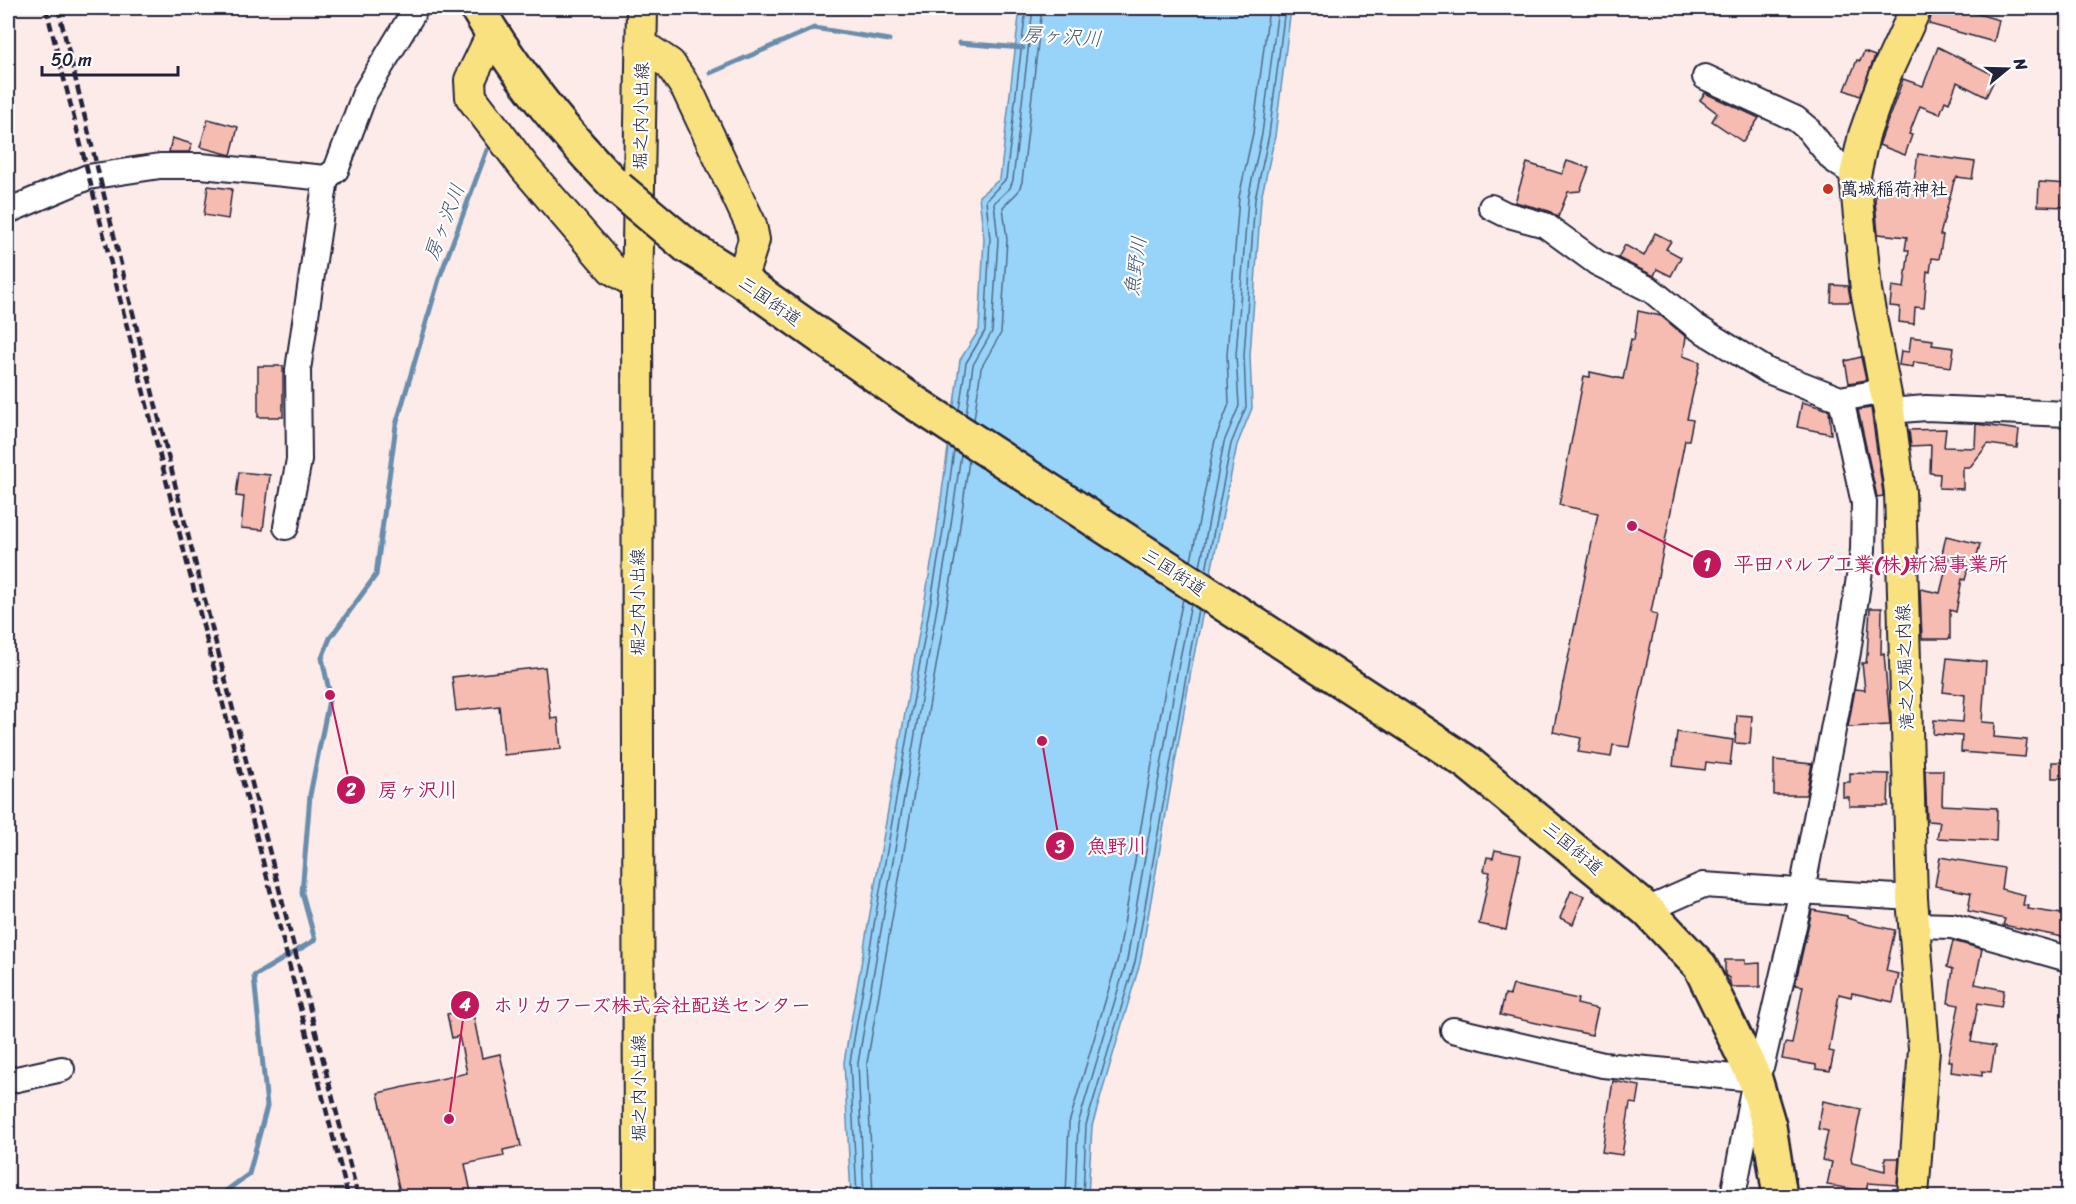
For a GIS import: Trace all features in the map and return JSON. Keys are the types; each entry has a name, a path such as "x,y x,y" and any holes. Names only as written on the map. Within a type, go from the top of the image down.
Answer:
{"highway":[{"name":"三国街道","path":"485,21 531,90 577,147 618,188 687,246 741,280 909,399 1414,728 1497,785 1647,910 1700,966 1755,1079 1769,1126 1780,1197"}],"main road":[{"name":"堀之内小出線","path":"639,1197 637,284 642,8"},
{"name":"滝之又堀之内線","path":"1913,1197 1924,1049 1913,912 1900,492 1887,401 1866,290 1855,175 1864,135 1884,78 1916,8"},
{"path":"485,21 470,80 471,97 525,168 612,269 637,284"},
{"path":"642,45 670,64 687,89 751,225 754,240 741,280"}],"street":[{"path":"286,526 299,460 298,370 326,178 336,170 365,93 416,8"},
{"path":"1705,77 1796,119 1808,129 1832,159 1855,175"},
{"path":"8,211 88,177 160,166 201,166 326,178"},
{"path":"1491,207 1504,214 1545,225 1597,263 1651,290 1695,326 1768,371 1840,399 1887,401 1926,408 2068,414"},
{"path":"1733,1197 1755,1079 1762,1064 1802,891 1848,652 1863,550 1864,503 1840,399"},
{"path":"1647,910 1703,885 1802,891 1913,912 1952,926 2068,959"},
{"path":"1453,1030 1603,1065 1755,1079"},
{"path":"8,1081 62,1069"}],"water":[{"path":"1020,8 1291,8 1275,136 1261,199 1250,355 1252,408 1237,445 1192,665 1140,963 1092,1126 1088,1196 851,1196 844,1062 936,536 960,360 979,330 984,239 979,196 1000,179"}],"building":[{"path":"1933,8 1957,8 1999,20 1994,42 1929,24"},
{"path":"1938,47 1996,76 1986,97 1957,82 1949,103 1945,101 1940,114 1920,106 1909,134 1912,135 1905,155 1879,145 1903,79 1923,86"},
{"path":"1864,52 1875,56 1860,96 1845,90 1857,60 1860,61"},
{"path":"1705,93 1759,118 1743,142 1712,121 1717,113 1700,100"},
{"path":"208,119 238,127 231,155 200,147"},
{"path":"172,138 192,144 189,152 169,152"},
{"path":"1918,154 1975,162 1972,179 1957,177 1954,181 1940,235 1943,235 1939,259 1932,258 1930,272 1927,271 1924,308 1915,307 1914,324 1899,322 1900,307 1890,306 1892,286 1904,288 1909,250 1905,250 1907,237 1878,234 1875,201 1877,183 1913,188"},
{"path":"1567,161 1589,168 1580,191 1568,192 1558,217 1549,211 1515,202 1527,163 1562,174"},
{"path":"2039,182 2068,184 2068,207 2038,206"},
{"path":"208,186 232,189 228,219 204,215"},
{"path":"1655,233 1671,241 1666,249 1681,257 1671,276 1657,269 1654,276 1618,258 1625,245 1644,256"},
{"path":"1832,285 1848,286 1851,302 1831,302"},
{"path":"1638,311 1661,316 1686,337 1683,356 1700,362 1687,419 1693,420 1689,440 1685,440 1651,612 1657,615 1629,747 1613,745 1611,757 1578,752 1581,738 1553,732 1598,513 1559,505 1584,376 1590,377 1590,372 1623,379 1631,339 1634,340"},
{"path":"1911,337 1933,340 1932,345 1954,348 1951,367 1914,362 1913,367 1899,365 1901,351 1909,352"},
{"path":"1861,357 1866,380 1849,383 1845,361"},
{"path":"258,366 283,366 283,417 258,417"},
{"path":"1802,402 1829,410 1831,434 1797,427"},
{"path":"1871,408 1883,493 1883,496 1877,497 1858,410"},
{"path":"1976,424 2019,430 2017,448 1988,444 1970,467 1963,467 1963,489 1939,488 1940,474 1930,473 1931,445 1911,446 1909,430 1946,429 1944,447 1975,448"},
{"path":"239,472 270,475 263,530 241,528 244,497 236,496"},
{"path":"1946,536 1980,544 1974,567 1969,565 1965,580 1962,579 1956,612 1950,610 1950,639 1922,639 1920,589 1940,593 1949,556 1942,554"},
{"path":"1870,608 1882,608 1881,654 1884,653 1890,725 1848,727 1855,689 1865,690 1862,663 1866,663"},
{"path":"1947,658 1986,662 1982,722 1995,723 1994,737 2027,740 2025,757 1961,752 1962,736 1933,734 1934,720 1963,722 1965,695 1943,692"},
{"path":"545,667 551,719 558,718 561,749 504,755 499,706 456,711 452,677"},
{"path":"1737,715 1752,716 1750,744 1735,743"},
{"path":"1677,732 1733,740 1730,765 1706,762 1705,770 1673,766"},
{"path":"1774,760 1812,764 1806,795 1774,795"},
{"path":"2052,762 2068,762 2068,778 2052,778"},
{"path":"1925,770 1943,770 1942,805 1997,808 1996,841 1937,838 1940,822 1927,821"},
{"path":"1850,773 1889,774 1888,806 1849,806 1849,797 1843,797 1843,782 1850,782"},
{"path":"1495,850 1521,855 1506,930 1479,924 1490,872 1484,871 1487,857 1493,858"},
{"path":"1940,857 2004,868 2001,889 2025,895 2023,905 2029,906 2028,909 2068,915 2068,938 2003,925 2005,919 1968,911 1971,893 1935,886"},
{"path":"1571,891 1584,896 1573,924 1560,918"},
{"path":"1812,910 1847,916 1847,918 1866,924 1895,930 1886,971 1899,974 1893,1002 1852,993 1851,997 1839,994 1829,1051 1834,1052 1830,1071 1816,1069 1816,1065 1782,1059 1785,1043 1792,1044 1803,986 1795,985"},
{"path":"1953,941 1982,949 1975,984 2004,990 2001,1007 1978,1003 1971,1042 1995,1046 1991,1072 1982,1071 1982,1076 1951,1072 1952,1061 1948,1061 1959,1005 1948,1003 1953,969 1947,967"},
{"path":"1725,960 1745,960 1745,964 1760,963 1760,987 1731,987 1729,978 1725,975"},
{"path":"1513,985 1578,999 1577,1004 1598,1009 1592,1035 1500,1015 1505,994 1510,995"},
{"path":"472,1009 482,1058 500,1054 521,1146 503,1150 504,1156 465,1164 472,1197 401,1197 378,1093 467,1073 459,1036 452,1038 447,1014"},
{"path":"1613,1081 1640,1086 1637,1104 1630,1103 1622,1155 1602,1152"},
{"path":"1823,1101 1861,1109 1851,1158 1852,1163 1885,1171 1885,1158 1899,1158 1897,1185 1868,1183 1866,1191 1827,1185 1832,1162 1822,1160 1828,1131 1818,1129"}],"waterway":[{"name":"房ヶ沢川","path":"710,73 814,28 889,40"},
{"name":"房ヶ沢川","path":"959,43 1023,48"},
{"name":"房ヶ沢川","path":"219,1196 249,1174 267,1106 254,976 315,940 302,893 310,795 330,695 322,658 330,638 376,575 396,425 439,279 487,150"}],"railway":[{"path":"46,8 348,1196"},
{"path":"58,8 176,488 358,1196"}],"place":[{"name":"萬城稲荷神社","path":"1828,189"},
{"name":"平田パルプ工業(株)新潟事業所","path":"1632,526"},
{"name":"房ヶ沢川","path":"330,695"},
{"name":"魚野川","path":"1042,741"},
{"name":"ホリカフーズ株式会社配送センター","path":"449,1119"}]}
